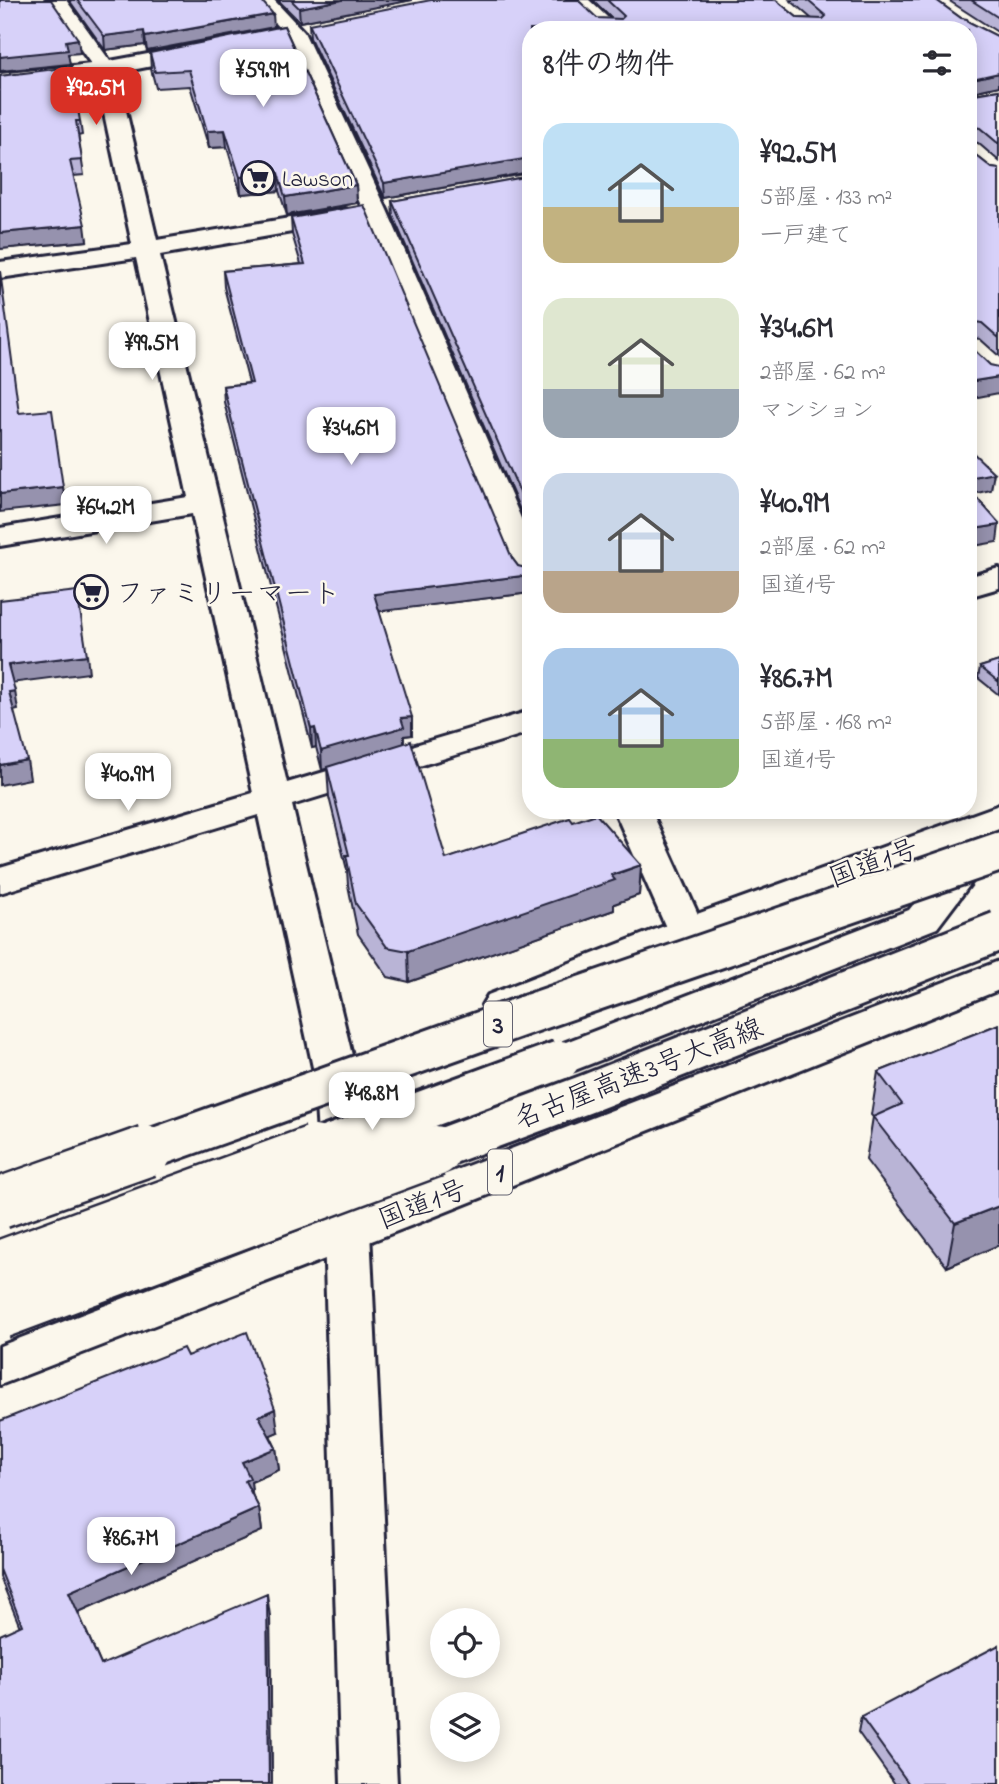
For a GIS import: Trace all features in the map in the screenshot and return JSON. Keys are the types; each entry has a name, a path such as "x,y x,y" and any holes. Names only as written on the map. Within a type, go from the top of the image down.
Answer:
{"main road":[{"path":"56,0 105,69 335,1072 347,1232 369,1784"},
{"path":"263,0 294,32 374,210 522,556"},
{"path":"577,0 601,21"},
{"path":"267,37 321,27"},
{"path":"0,81 105,69 226,45"},
{"path":"0,270 147,250 400,205"},
{"path":"0,537 204,503"},
{"path":"977,584 999,578"},
{"path":"0,881 522,723"},
{"name":"国道1号","path":"0,1187 335,1072 686,932 999,816"},
{"path":"636,819 686,932"},
{"path":"0,1266 560,1060 923,919 999,823"},
{"name":"3","path":"0,1203 523,1016 999,852"},
{"name":"名古屋高速3号大高線","path":"0,1313 586,1094 999,931"},
{"name":"国道1号","path":"0,1366 999,975"}],"building":[{"path":"0,0 51,0 78,39 66,41 68,50 0,57"},
{"path":"77,0 261,0 273,14 145,37 144,31 104,36"},
{"path":"291,0 342,0 299,8"},
{"path":"431,0 578,0 597,18 621,19 624,16 607,0 776,0 798,18 823,19 826,16 807,0 936,0 968,21 522,21 522,159 384,183 309,24"},
{"path":"971,0 999,0 999,18"},
{"path":"284,26 356,185 285,197 278,173 240,177 225,130 207,131 189,70 155,72 150,53"},
{"path":"977,26 999,37 999,73 977,78"},
{"path":"71,67 80,121 76,121 82,160 70,161 85,225 0,233 0,76"},
{"path":"999,90 999,144 977,128 977,94"},
{"path":"977,156 992,168 999,169 999,338 982,323 977,322"},
{"path":"522,177 522,497 392,201"},
{"path":"364,205 512,558 522,567 522,576 374,594 412,717 401,718 404,727 321,751 315,728 311,729 223,386 252,383 223,271 305,264 291,218"},
{"path":"0,271 19,413 52,410 63,487 0,494"},
{"path":"977,353 990,365 999,367 999,377 977,381"},
{"path":"977,457 994,473 977,476"},
{"path":"977,498 999,523 977,529"},
{"path":"77,591 87,655 8,665 15,691 9,692 27,760 0,765 0,600"},
{"path":"999,661 999,682 980,667"},
{"path":"411,741 446,859 567,819 573,822 600,819 641,865 611,875 615,880 408,951 387,947 356,904 346,855 349,855 327,767"},
{"path":"999,1024 999,1206 955,1223 873,1117 902,1104 878,1072"},
{"path":"247,1332 275,1409 259,1416 276,1448 242,1462 250,1478 245,1481 259,1508 69,1592 101,1665 267,1594 269,1784 0,1784 0,1635 22,1625 0,1569 0,1421 183,1348 187,1356"},
{"path":"999,1645 999,1784 909,1784 861,1717"}],"place":[{"name":"Lawson","path":"258,178"},
{"name":"ファミリーマート","path":"91,592"}]}
